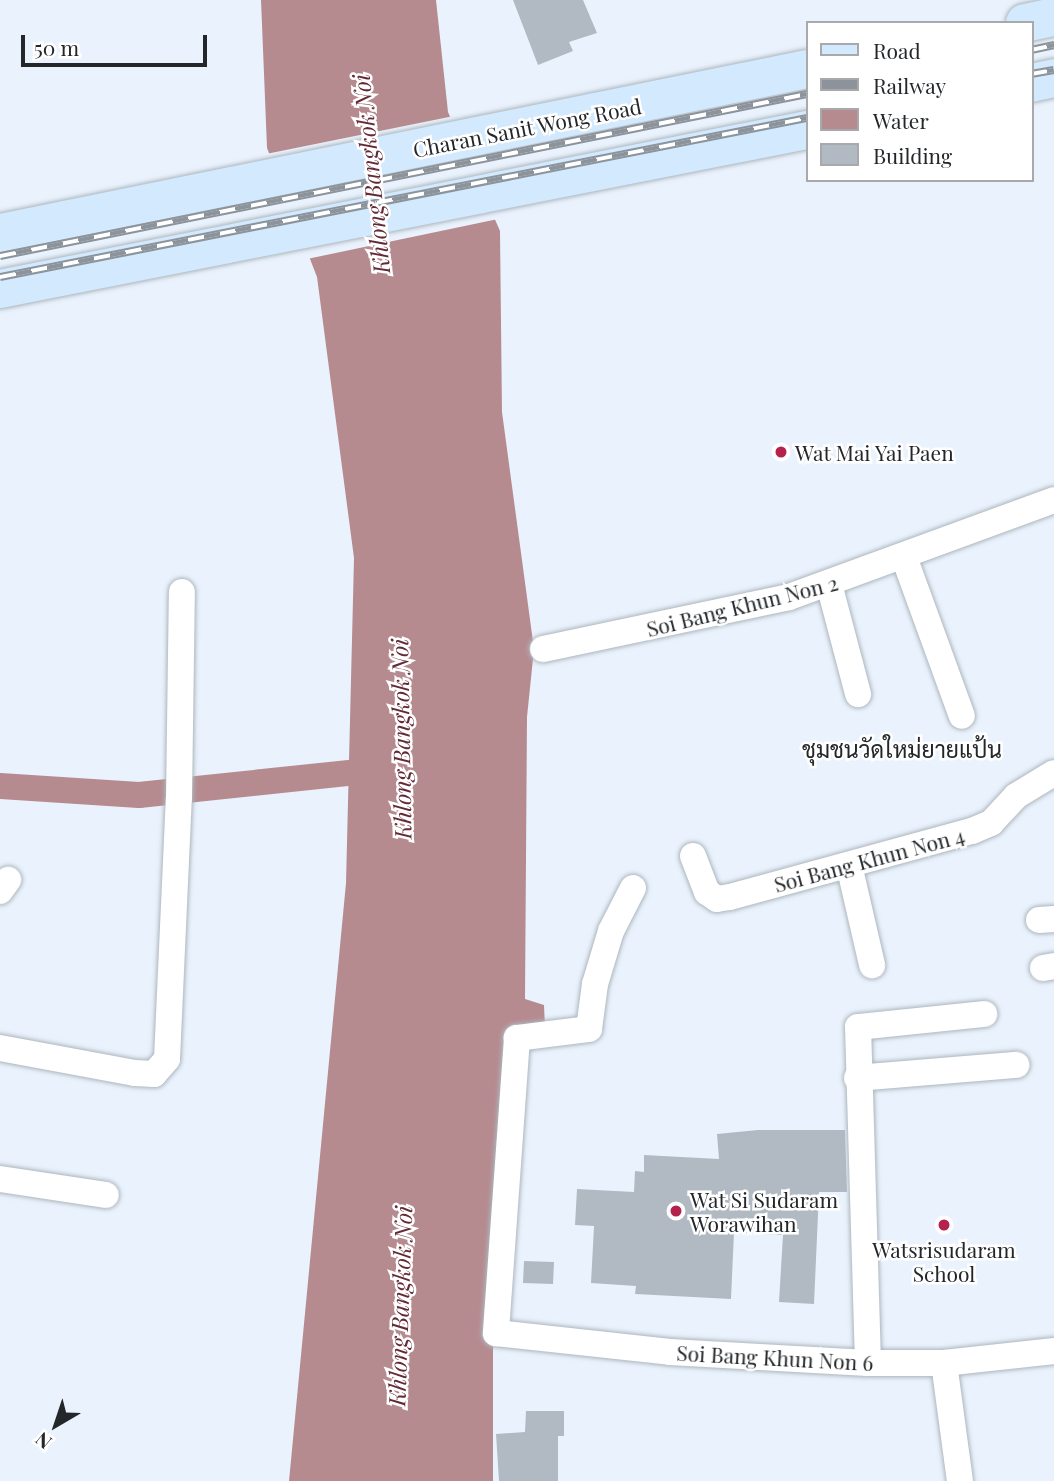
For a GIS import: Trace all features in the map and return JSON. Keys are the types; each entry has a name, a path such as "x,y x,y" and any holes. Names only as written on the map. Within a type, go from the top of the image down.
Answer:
{"main road":[{"path":"1033,21 1054,17"},
{"name":"Charan Sanit Wong Road","path":"6,232 806,69"},
{"path":"1033,83 1054,78"},
{"path":"12,287 640,166 806,130"}],"street":[{"name":"Soi Bang Khun Non 2","path":"544,649 598,641 829,584 1054,500"},
{"path":"904,557 962,716"},
{"path":"829,584 859,694"},
{"path":"0,1048 135,1073 154,1074 167,1059 179,799 182,592"},
{"name":"Soi Bang Khun Non 4","path":"693,856 707,892 717,899 972,831 990,823 1016,796 1054,773"},
{"path":"849,865 872,965"},
{"name":"Soi Bang Khun Non 6","path":"633,888 611,931 595,984 589,1029 517,1038 496,1333 670,1352 868,1363 944,1363 1054,1351"},
{"path":"868,1363 857,1078 858,1027 984,1014"},
{"path":"857,1078 1016,1065"},
{"path":"0,1179 106,1195"},
{"path":"944,1363 960,1481"}],"water":[{"name":"Khlong Bangkok Noi","path":"261,0 436,0 448,112 500,231 502,412 534,649 527,717 525,999 544,1005 545,1027 513,1030 493,1342 493,1481 289,1481 346,883 354,558 317,277 267,148"}],"pier":[{"path":"454,116 498,219 307,259 266,154"}],"building":[{"path":"513,0 583,0 597,33 569,42 573,51 538,65"},
{"path":"758,1130 845,1130 847,1192 819,1192 814,1304 779,1302 783,1235 734,1233 731,1299 635,1294 636,1286 591,1283 594,1226 575,1225 577,1189 634,1192 635,1171 644,1172 644,1155 719,1159 717,1134"},
{"path":"524,1261 554,1262 553,1284 523,1283"},
{"path":"526,1411 564,1411 564,1436 558,1436 558,1481 499,1481 496,1434 525,1432"}],"waterway":[{"name":"Khlong Bangkok Noi","path":"0,786 139,795 385,769"}],"railway":[{"path":"1033,50 1054,45"},
{"path":"1033,74 1054,70"},
{"path":"0,256 806,94"},
{"path":"0,277 806,118"}],"place":[{"name":"Wat Mai Yai Paen","path":"781,452"},
{"name":"Wat Si Sudaram Worawihan","path":"676,1211"},
{"name":"Watsrisudaram School","path":"944,1225"}],"district":[{"name":"ชุมชนวัดใหม่ยายแป้น","path":"902,749"}]}
